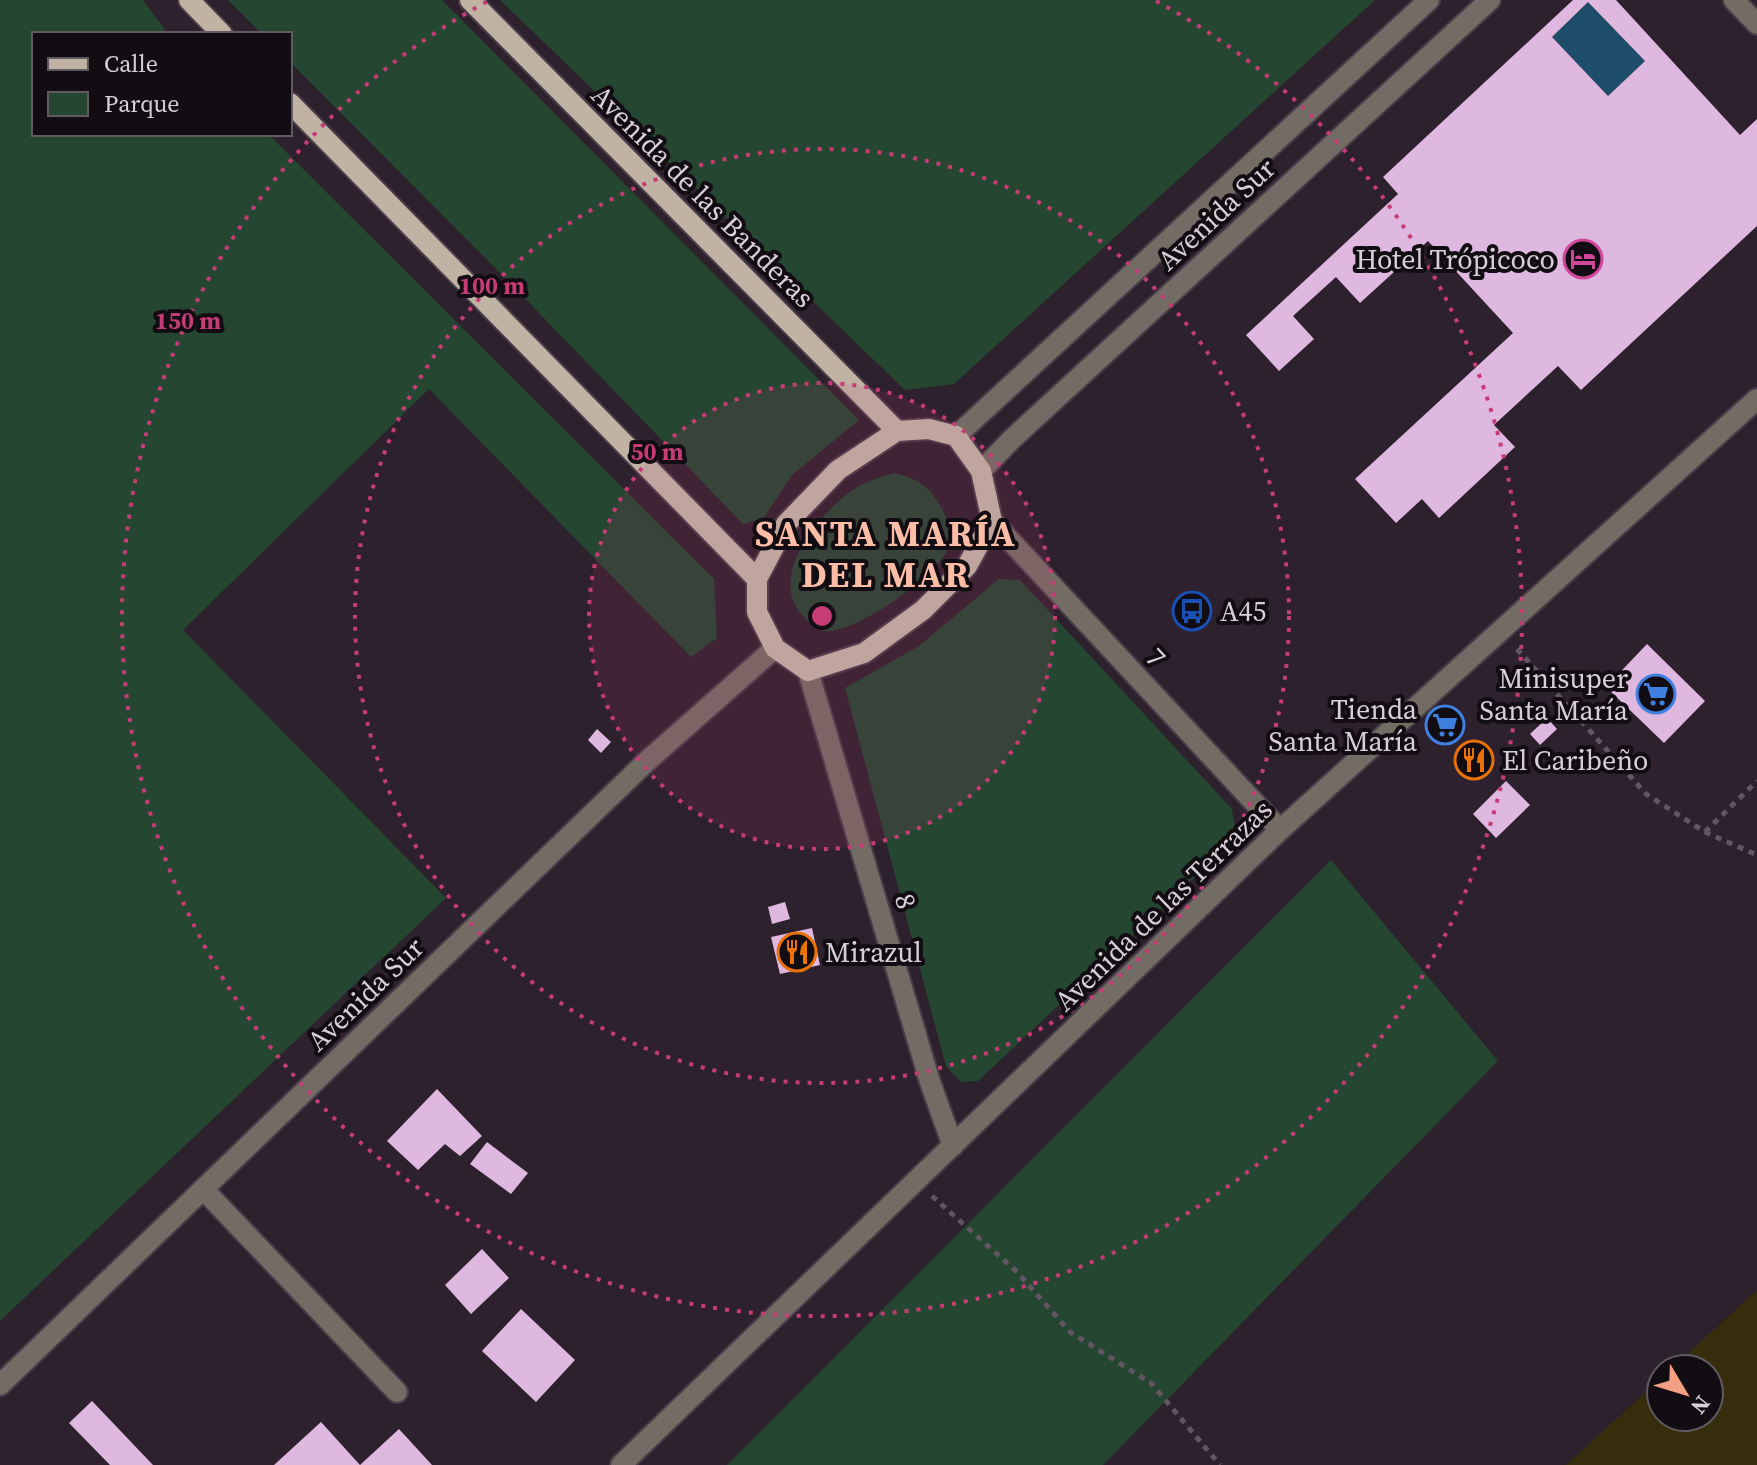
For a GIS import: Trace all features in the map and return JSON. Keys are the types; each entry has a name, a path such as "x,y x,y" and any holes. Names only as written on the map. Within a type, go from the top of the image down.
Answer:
{"main road":[{"path":"189,0 220,32"},
{"name":"Avenida de las Banderas","path":"470,0 897,431"},
{"path":"292,105 757,579"},
{"path":"929,429 956,436 981,471 992,521 967,566 923,610 864,653 808,671 775,648 757,612 757,579 786,524 838,470 897,431 929,429"}],"street":[{"name":"Avenida Sur","path":"956,436 1429,0"},
{"name":"Avenida Sur","path":"981,471 1023,428 1490,0"},
{"path":"1734,0 1757,24"},
{"name":"Avenida de las Terrazas","path":"621,1465 1280,830 1757,399"},
{"name":"7","path":"992,521 1280,830"},
{"name":"Avenida Sur","path":"0,1385 646,762 775,648"},
{"name":"8","path":"808,671 930,1082 953,1146"},
{"path":"203,1189 397,1392"}],"path":[{"path":"1500,630 1646,794 1705,832 1757,855"},
{"path":"1705,832 1757,781"},
{"path":"916,1182 1017,1272 1070,1332 1151,1383 1220,1465"}],"green space":[{"path":"0,0 143,0 167,32 32,32 32,136 270,136 714,579 717,638 691,657 429,389 183,630 446,898 0,1321"},
{"path":"228,0 442,0 859,420 792,475 764,518 743,524 292,64 292,32 260,32"},
{"path":"500,0 1375,0 954,384 905,390"},
{"path":"895,473 920,483 934,496 947,519 950,544 931,571 893,602 851,625 833,631 819,630 794,603 790,587 799,552 821,520 846,495 863,484"},
{"path":"999,579 1020,580 1232,809 1235,830 1229,845 978,1081 961,1082 946,1066 845,688 919,646"},
{"path":"1331,860 1498,1061 1103,1465 727,1465"}],"sand":[{"path":"1757,1290 1757,1465 1566,1465 1645,1393 1645,1433 1725,1433 1725,1353 1688,1353"}],"water":[{"path":"1588,2 1645,61 1608,96 1552,37"}],"building":[{"name":"Hotel Trópicoco","path":"1573,0 1616,0 1740,135 1757,119 1757,226 1581,390 1558,366 1494,425 1515,447 1439,518 1422,499 1396,523 1355,479 1513,333 1428,241 1360,303 1336,277 1293,316 1314,339 1279,371 1246,335 1398,194 1383,177","holes":["1588,2 1645,61 1608,96 1552,37"]},
{"name":"Minisuper Santa María","path":"1647,644 1705,701 1664,743 1606,687"},
{"path":"1547,718 1557,729 1540,745 1530,734"},
{"path":"597,729 611,742 601,753 588,740"},
{"path":"1506,781 1530,805 1496,838 1473,814"},
{"path":"785,902 790,919 772,924 768,907"},
{"path":"812,928 820,965 780,974 771,937"},
{"path":"437,1089 482,1136 460,1156 445,1144 418,1170 387,1141"},
{"path":"487,1142 528,1173 511,1194 470,1164"},
{"path":"482,1249 509,1278 471,1314 445,1285"},
{"path":"521,1309 575,1360 536,1402 482,1351"},
{"path":"92,1401 153,1465 110,1465 69,1423"},
{"path":"321,1422 360,1465 274,1465"},
{"path":"399,1429 432,1465 360,1465"}],"place":[{"name":"Hotel Trópicoco","path":"1583,259"},
{"name":"A45","path":"1192,611"},
{"name":"Minisuper Santa María","path":"1656,694"},
{"name":"Tienda Santa María","path":"1445,725"},
{"name":"El Caribeño","path":"1474,760"},
{"name":"Mirazul","path":"797,952"}],"district":[{"name":"SANTA MARÍA DEL MAR","path":"886,554"}]}
